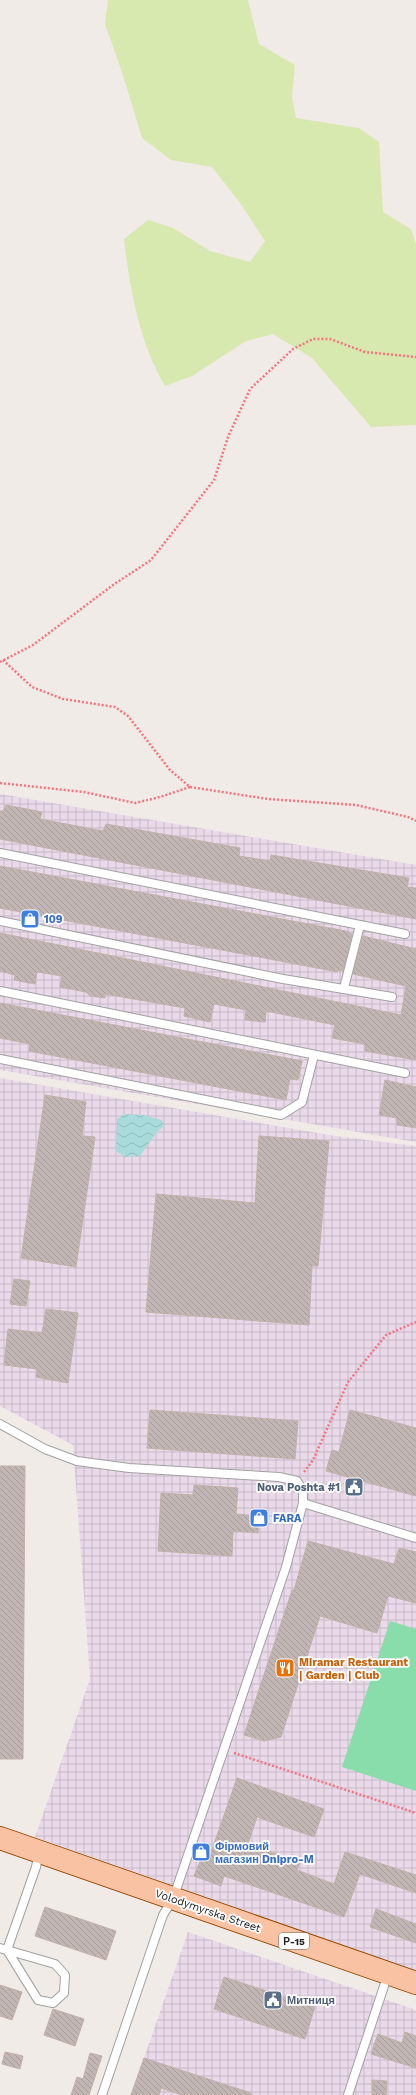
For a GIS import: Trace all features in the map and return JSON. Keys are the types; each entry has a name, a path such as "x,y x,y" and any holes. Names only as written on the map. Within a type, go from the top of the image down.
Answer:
{"main road":[{"name":"Volodymyrska Street","path":"0,1838 416,1983"}],"lane":[{"path":"0,853 405,934"},
{"path":"0,921 283,979 392,997"},
{"path":"344,988 360,925"},
{"path":"0,991 405,1073"},
{"path":"0,1059 281,1115 302,1102 314,1055"},
{"path":"0,1424 45,1449 77,1461 129,1468 279,1477 297,1481 303,1491 303,1503 286,1567 173,1898 163,1915 102,2095"},
{"path":"303,1503 416,1538"},
{"path":"3,1949 36,1867 39,1852"},
{"path":"3,1949 55,1964 65,1975 64,1993 53,2003 38,2000 3,1949"},
{"path":"348,2095 388,1973"}],"path":[{"path":"190,787 170,770 128,716 116,707 63,699 32,687 2,661 33,645 113,585 151,560 214,480 228,436 250,389 293,349 312,339 330,338 365,352 416,357"},
{"path":"0,783 84,792 135,803 160,797 190,787 268,798 356,805 408,816 416,821"},
{"path":"297,1481 313,1460 348,1382 386,1335 416,1322"},
{"path":"224,1750 416,1814"}],"shaded area":[{"path":"0,794 416,865 416,1142 0,1070"},
{"path":"0,1078 335,1136 416,1146 416,1971 35,1837 90,1679 73,1445 0,1406"},
{"path":"188,1932 416,2010 416,2095 131,2095"}],"green space":[{"path":"108,0 248,0 259,44 295,65 292,96 296,118 359,128 379,142 383,212 411,229 416,244 416,425 371,427 312,358 273,334 246,341 192,376 165,386 148,351 142,333 129,277 124,239 148,220 173,228 210,251 250,262 265,241 240,203 212,167 171,160 142,138 122,72 105,24"},
{"path":"390,1621 416,1629 416,1791 342,1767"}],"water":[{"path":"124,1114 143,1115 162,1120 164,1126 157,1132 140,1156 125,1157 116,1151 117,1119"}],"building":[{"path":"6,805 42,812 40,819 103,831 106,824 240,848 239,856 270,861 271,855 409,878 407,887 416,888 416,919 0,839 0,811 3,811"},
{"path":"0,866 346,931 352,934 343,971 338,970 338,972 0,908"},
{"path":"0,933 401,1015 406,986 353,974 363,936 416,949 416,1060 365,1051 365,1044 332,1038 335,1025 266,1011 265,1022 245,1020 246,1010 214,1004 210,1022 184,1016 185,1008 105,994 105,998 90,996 86,992 60,987 62,976 37,972 35,984 14,980 15,975 0,971"},
{"path":"0,1003 302,1061 298,1080 290,1079 286,1100 29,1051 30,1044 0,1038"},
{"path":"385,1080 416,1087 416,1128 397,1125 397,1118 379,1115"},
{"path":"45,1095 86,1102 82,1136 95,1137 76,1267 21,1258"},
{"path":"259,1136 329,1141 318,1266 312,1266 309,1325 146,1312 156,1194 255,1203"},
{"path":"14,1279 30,1281 26,1306 10,1304"},
{"path":"46,1309 78,1313 68,1383 36,1377 37,1369 4,1365 8,1329 42,1333"},
{"path":"150,1410 298,1421 295,1459 147,1448"},
{"path":"350,1410 416,1428 416,1496 326,1471 332,1450 339,1452"},
{"path":"0,1466 25,1466 23,1759 0,1759"},
{"path":"194,1485 238,1488 236,1514 259,1516 258,1533 233,1531 232,1556 158,1551 161,1493 193,1495"},
{"path":"308,1541 394,1564 399,1548 416,1552 416,1603 388,1596 377,1633 320,1616 281,1737 264,1741 244,1735 292,1590 294,1590"},
{"path":"237,1778 324,1809 314,1837 257,1817 248,1844 300,1862 297,1870 334,1884 345,1852 416,1875 416,1893 360,1874 344,1917 224,1876 221,1886 194,1876 201,1859 208,1861"},
{"path":"45,1907 116,1931 106,1960 35,1936"},
{"path":"376,1909 416,1924 416,1943 370,1927"},
{"path":"224,1977 315,2007 305,2039 214,2009"},
{"path":"0,1985 22,1992 12,2020 0,2016"},
{"path":"53,2009 84,2019 75,2046 44,2035"},
{"path":"405,2032 416,2036 416,2068 371,2054 378,2034 402,2043"},
{"path":"5,2052 23,2056 20,2069 2,2064"},
{"path":"90,2053 102,2056 89,2095 71,2095 77,2077 83,2079"},
{"path":"144,2058 251,2093 251,2095 182,2095 161,2088 159,2095 131,2095"},
{"path":"372,2080 387,2081 386,2095 372,2095"}],"place":[{"name":"109","path":"30,919"},
{"name":"Nova Poshta #1","path":"354,1487"},
{"name":"FARA","path":"259,1518"},
{"name":"Miramar Restaurant | Garden | Club","path":"285,1668"},
{"name":"Фірмовий магазин Dnipro-M","path":"201,1852"},
{"name":"Митниця","path":"273,2000"}]}
